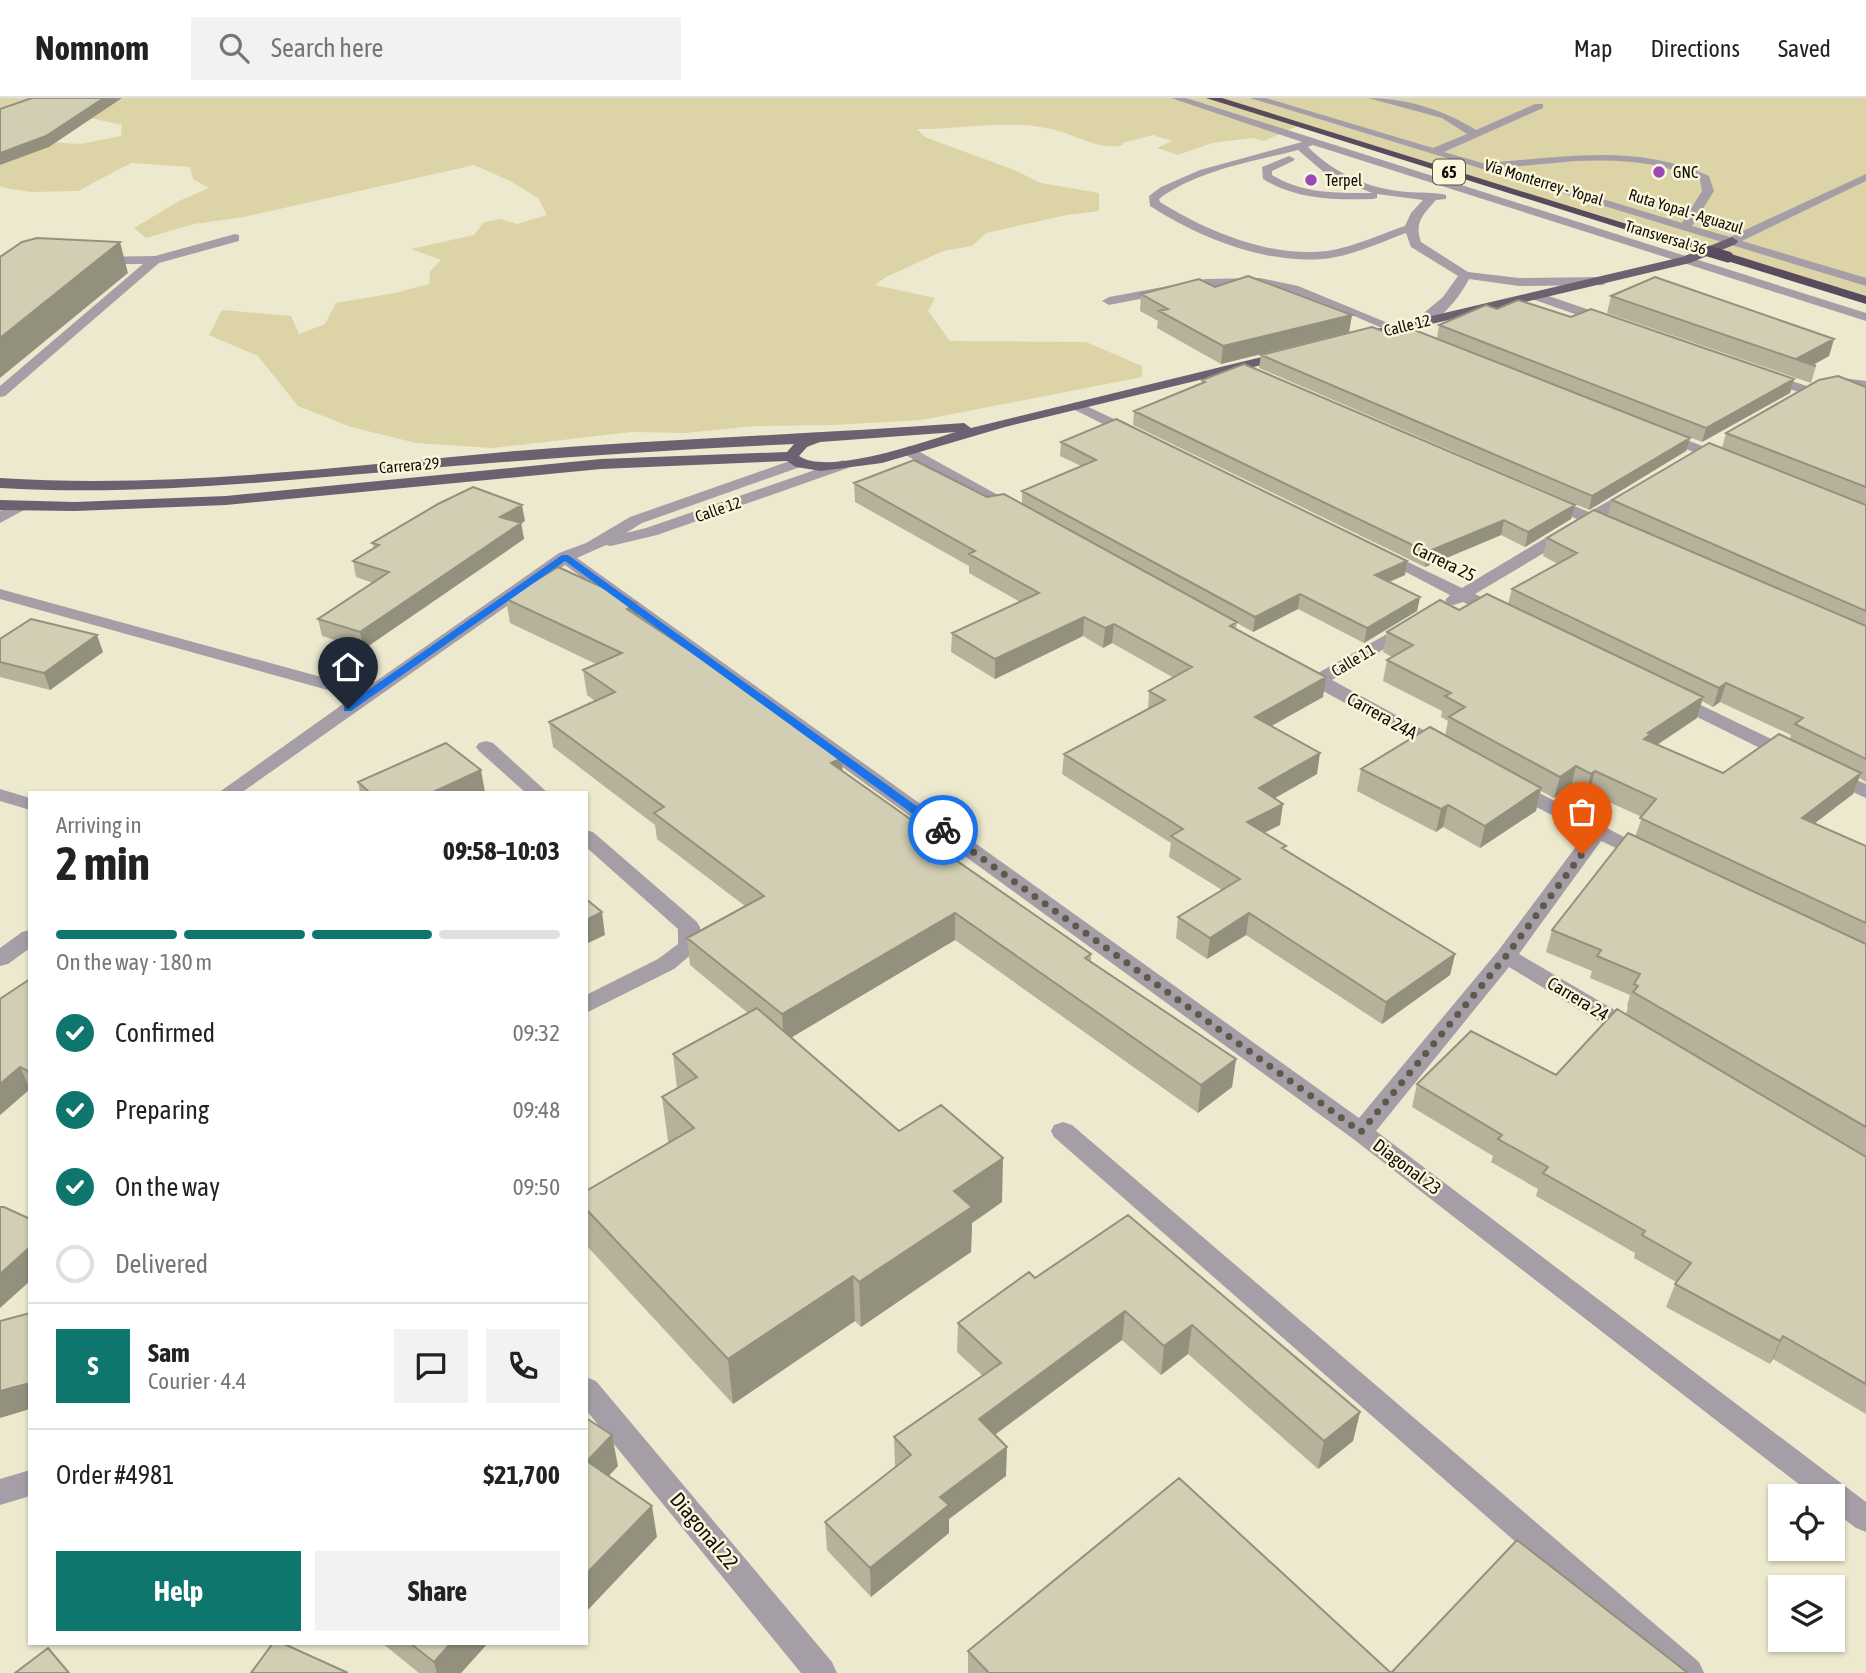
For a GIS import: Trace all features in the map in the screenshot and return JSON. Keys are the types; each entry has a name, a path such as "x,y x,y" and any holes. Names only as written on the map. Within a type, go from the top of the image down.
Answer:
{"highway":[{"name":"Vía Monterrey - Yopal","path":"1211,98 1866,300"}],"main road":[{"name":"Calle 12","path":"1342,341 1686,260 1732,241"},
{"path":"998,425 1303,351"},
{"name":"Carrera 29","path":"0,483 48,486 222,481 610,448 818,438 998,425"},
{"name":"Carrera 29","path":"0,505 66,508 189,503 605,464 795,460 842,465 909,451 998,425"},
{"path":"795,460 802,444 818,438"}],"street":[{"name":"Transversal 36","path":"1176,98 1307,147 1481,196 1866,317"},
{"name":"Ruta Yopal - Aguazul","path":"1255,98 1866,282"},
{"path":"1280,106 1306,98"},
{"path":"1373,98 1424,109 1464,125 1475,134"},
{"path":"1434,152 1539,106"},
{"path":"1307,147 1330,173 1354,184 1402,195"},
{"path":"1307,147 1266,169 1267,177 1294,190 1315,194 1370,197 1481,196"},
{"path":"1307,147 1188,179 1160,191 1153,198 1154,204 1165,212 1221,236 1267,251 1307,256 1337,253 1410,228"},
{"path":"1482,166 1611,158 1669,163 1705,178 1708,191 1685,227"},
{"name":"Transversal 36","path":"1482,166 1732,241"},
{"path":"1732,241 1866,177"},
{"path":"1433,197 1416,216 1410,228 1415,244 1465,275 1519,282 1604,281"},
{"path":"88,261 155,260 235,238"},
{"path":"0,393 155,260"},
{"path":"1424,320 1449,300 1465,275"},
{"path":"1109,301 1206,284 1260,282 1293,289 1433,344"},
{"path":"1537,296 1627,328"},
{"path":"1238,367 1263,378"},
{"path":"1757,373 1808,391"},
{"path":"1785,405 1808,391 1843,382 1865,385"},
{"path":"1078,407 1152,443"},
{"path":"1651,431 1741,466"},
{"path":"1680,465 1726,438"},
{"path":"909,451 1029,519"},
{"name":"Calle 12","path":"231,791 565,557 635,520 795,460"},
{"name":"Calle 12","path":"592,545 651,533 842,465"},
{"path":"1441,608 1646,485"},
{"path":"1539,497 1627,536"},
{"path":"0,517 20,506"},
{"name":"Carrera 25","path":"1364,546 1512,619"},
{"name":"Diagonal 23","path":"565,557 1361,1132 1866,1519"},
{"path":"0,594 368,695"},
{"name":"Calle 11","path":"1318,681 1419,621"},
{"name":"Carrera 24A","path":"1282,660 1464,760"},
{"path":"1658,691 1866,792"},
{"path":"486,747 536,791"},
{"path":"1500,780 1597,833 1658,862"},
{"path":"0,795 28,803"},
{"path":"1361,1132 1506,956 1597,833"},
{"path":"588,838 689,927 689,947 666,964 588,1004"},
{"path":"0,960 28,939"},
{"name":"Carrera 24","path":"1506,956 1650,1042"},
{"path":"1063,1131 1688,1673"},
{"name":"Diagonal 22","path":"588,1391 821,1673"},
{"path":"0,1492 28,1484"}],"shaded area":[{"path":"0,98 1866,98 1866,300 1298,126 1264,141 1252,138 1212,143 1178,155 1157,148 1172,141 1153,135 1122,143 1123,145 1105,146 1056,130 1030,126 917,129 925,137 1014,170 1041,183 1099,193 1099,211 1067,215 986,233 972,246 943,251 886,277 875,285 935,298 928,311 950,341 1086,342 1142,366 1142,377 922,420 756,426 685,433 632,432 492,448 416,443 351,427 298,406 258,356 209,335 222,310 291,316 299,334 325,324 336,303 429,284 430,271 441,260 411,249 474,235 484,222 500,219 517,224 547,215 538,198 510,181 474,165 244,217 194,224 146,238 134,228 179,201 209,188 193,179 190,167 131,163 78,191 32,192 4,188 0,186 0,163 37,141 80,144 121,136 122,125 68,113 0,109"}],"building":[{"path":"32,98 104,98 46,136 0,153 0,109"},
{"path":"37,238 120,242 0,338 0,257 22,242"},
{"path":"1248,276 1352,315 1223,346 1159,311 1168,309 1141,294 1199,279 1215,287"},
{"path":"1655,277 1834,339 1798,358 1816,366 1611,296"},
{"path":"1518,300 1571,317 1591,309 1794,379 1706,428 1439,325 1486,305 1497,309"},
{"path":"1372,327 1390,334 1407,327 1690,438 1592,496 1261,355"},
{"path":"1244,364 1575,505 1528,532 1504,520 1427,552 1134,411"},
{"path":"1838,376 1866,387 1866,487 1726,433 1819,380"},
{"path":"1116,419 1407,561 1375,575 1420,597 1367,628 1300,594 1255,617 1022,491 1096,460 1061,442"},
{"path":"1709,443 1866,505 1866,611 1612,500"},
{"path":"914,460 987,497 1004,494 1237,622 1230,626 1326,677 1255,717 1320,753 1259,788 1283,804 1247,822 1286,846 1282,848 1455,954 1386,1002 1249,913 1210,938 1178,917 1240,879 1171,836 1183,829 1064,754 1165,700 1149,691 1192,667 1114,624 1105,628 1084,617 995,659 952,633 1039,593 969,554 975,551 854,483"},
{"path":"473,487 522,505 500,517 521,523 360,632 318,619 389,572 353,561 379,545 372,543 438,504"},
{"path":"1594,510 1866,626 1866,759 1795,724 1803,718 1726,683 1719,688 1512,589 1577,553 1547,538"},
{"path":"558,567 637,603 627,609 747,689 744,690 842,758 831,763 944,843 937,847 1091,954 1085,958 1236,1059 1201,1085 955,913 782,1014 687,938 764,896 654,813 664,807 549,722 615,692 583,670 622,653 506,599"},
{"path":"1487,594 1703,697 1648,733 1651,734 1644,739 1723,773 1779,734 1861,773 1802,818 1866,846 1866,923 1640,818 1656,799 1595,771 1591,774 1576,766 1560,777 1449,717 1465,707 1445,696 1451,693 1387,660 1413,645 1387,632 1440,600 1459,610"},
{"path":"31,619 97,635 44,673 0,662 0,639"},
{"path":"1430,727 1541,788 1485,826 1448,805 1441,809 1361,769"},
{"path":"446,743 481,770 435,791 368,791 358,782"},
{"path":"1628,833 1866,944 1866,1127 1633,992 1638,986 1634,984 1640,974 1597,956 1601,950 1552,930"},
{"path":"588,901 602,912 588,919"},
{"path":"28,980 28,1071 20,1067 0,1084 0,999"},
{"path":"757,1008 899,1131 941,1105 1003,1158 954,1191 972,1207 859,1282 853,1276 728,1359 588,1211 588,1190 694,1128 662,1097 697,1077 673,1054"},
{"path":"1617,1009 1866,1157 1866,1384 1783,1336 1780,1341 1675,1284 1691,1263 1642,1235 1645,1231 1543,1173 1548,1167 1498,1139 1502,1135 1417,1084 1471,1031 1556,1075"},
{"path":"0,1207 4,1207 28,1218 28,1249 0,1274"},
{"path":"1128,1215 1360,1412 1324,1441 1192,1325 1164,1346 1125,1311 979,1419 1007,1447 940,1497 949,1505 870,1568 825,1522 911,1455 894,1437 1001,1363 958,1323 1029,1272 1035,1278"},
{"path":"28,1314 28,1384 0,1391 0,1321"},
{"path":"588,1419 612,1435 588,1460"},
{"path":"588,1462 652,1506 588,1572"},
{"path":"1179,1478 1391,1673 989,1673 968,1651"},
{"path":"1517,1540 1688,1673 1391,1673"},
{"path":"272,1645 286,1645 348,1673 251,1673"},
{"path":"413,1645 449,1645 434,1662"},
{"path":"48,1648 69,1673 15,1673"}],"way so far":[{"path":"943,830 1361,1132 1506,956 1582,854"}],"place":[{"name":"GNC","path":"1659,172"},
{"name":"Terpel","path":"1311,180"}],"route":[{"path":"348,709 565,557 943,830"}]}
